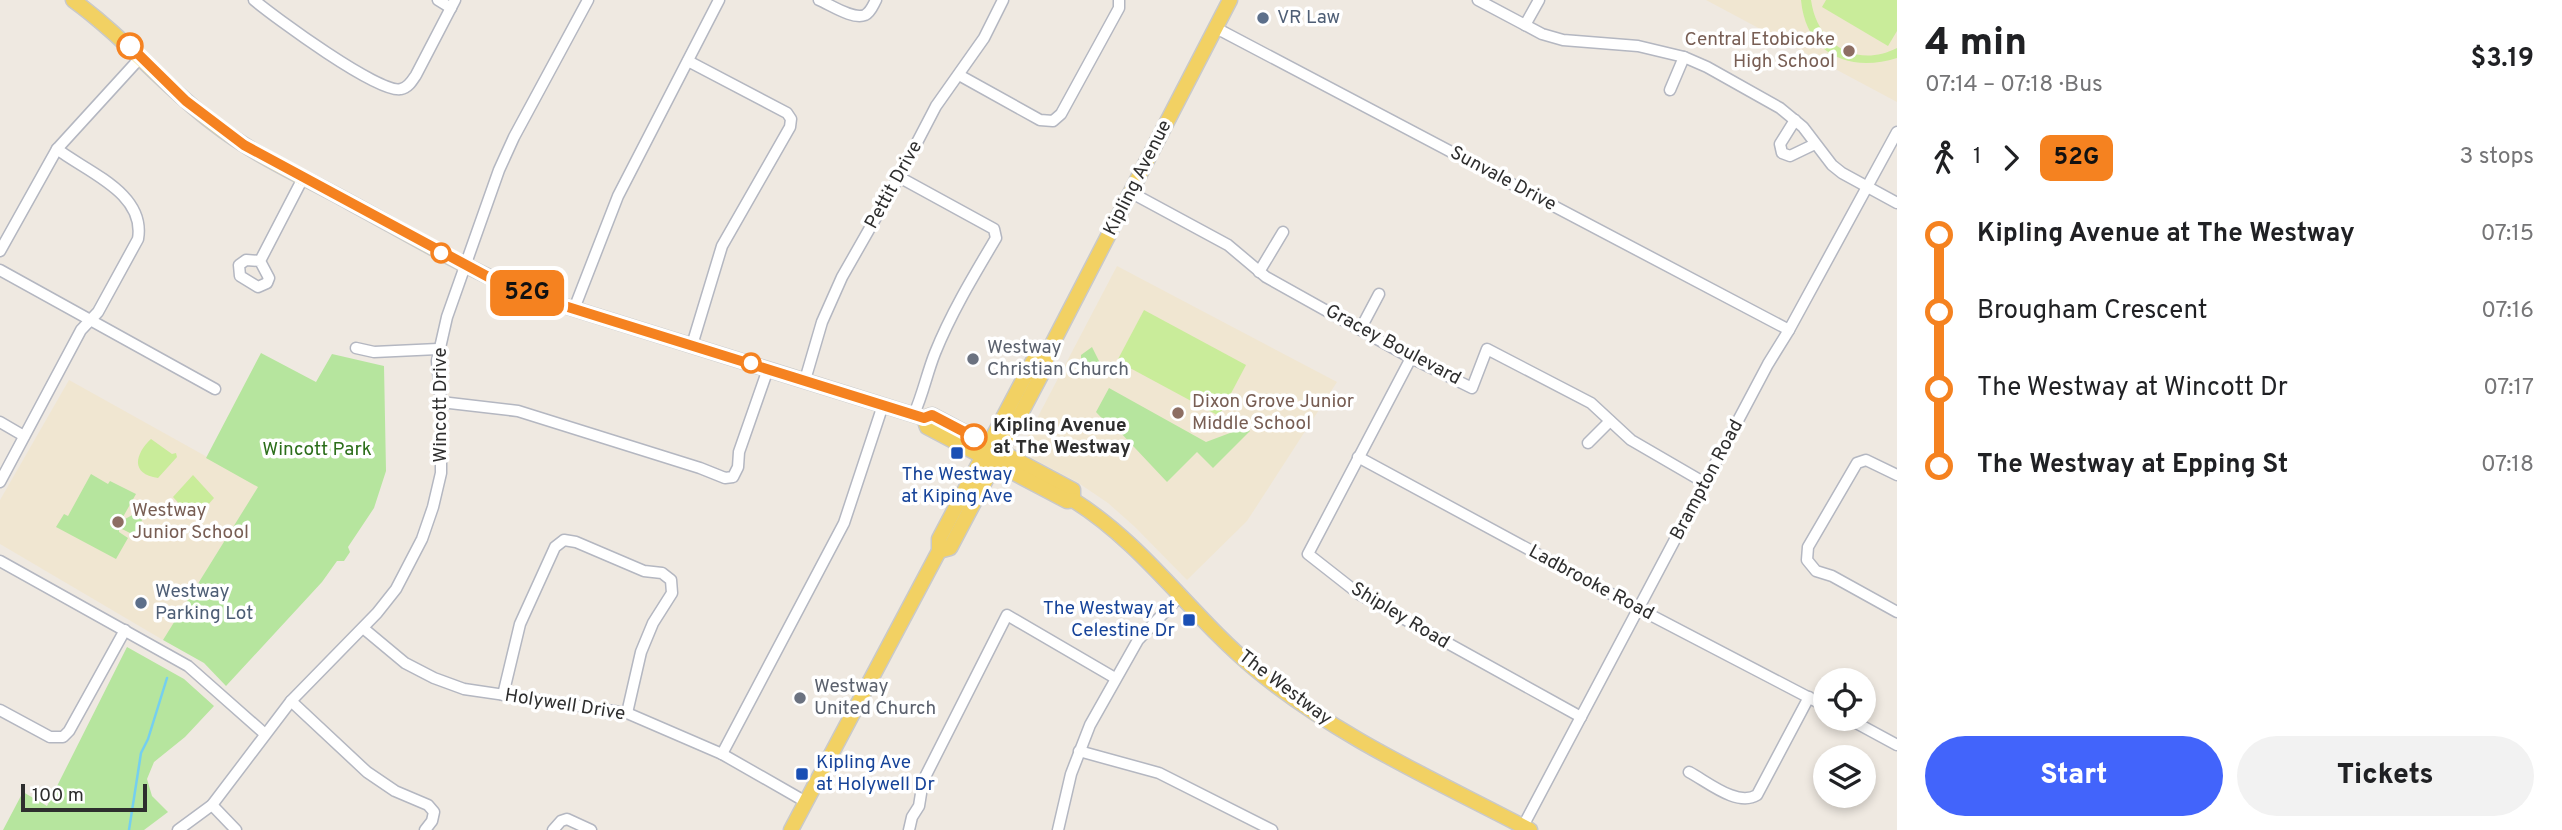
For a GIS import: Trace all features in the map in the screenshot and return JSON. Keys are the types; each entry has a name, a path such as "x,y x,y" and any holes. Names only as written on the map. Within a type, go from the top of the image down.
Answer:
{"main road":[{"name":"The Westway","path":"73,0 106,25 174,91 214,124 254,151 466,265 516,289 575,309 919,416 932,415 992,454 1073,490 1073,500 1118,532 1247,662 1303,705 1357,738 1525,829"},
{"name":"Kipling Avenue","path":"791,830 939,551 950,548 1033,361 1046,356 1230,0"}],"street":[{"path":"254,0 281,22 355,70 390,89 400,90 409,85 416,75 453,4 438,0"},
{"name":"Wincott Drive","path":"178,830 193,822 212,805 291,701 363,628 396,589 422,539 441,473 438,349 447,317 489,198 514,137 588,0"},
{"path":"575,309 618,196 719,0"},
{"path":"819,0 853,15 864,16 870,12 876,0"},
{"name":"Pettit Drive","path":"805,380 822,322 842,276 936,106 984,38 1003,0"},
{"path":"959,75 1040,120 1053,121 1061,114 1100,44 1118,8 1119,0"},
{"path":"1478,0 1542,34 1563,40 1638,46 1684,57 1780,108 1795,120 1832,165 1897,203"},
{"path":"1525,25 1539,0"},
{"name":"Sunvale Drive","path":"1216,28 1789,330"},
{"path":"0,251 57,149 141,57"},
{"path":"1670,90 1684,57"},
{"path":"688,61 787,113 791,119 790,127 722,246 692,345"},
{"path":"1795,120 1780,144 1782,153 1790,156 1815,144"},
{"name":"Brampton Road","path":"1525,829 1581,716 1768,364 1897,132"},
{"path":"0,482 80,330 98,312 138,239 140,228 132,206 92,171 57,149"},
{"path":"899,177 994,229 996,238 936,350 919,416"},
{"path":"260,261 303,178"},
{"name":"Gracey Boulevard","path":"1130,192 1228,245 1259,272 1411,358 1472,388 1487,349 1591,403 1632,440 1705,483"},
{"path":"1259,272 1283,232"},
{"path":"0,270 215,388"},
{"path":"1361,328 1379,294"},
{"path":"356,348 374,352 438,349"},
{"name":"Shipley Road","path":"1411,358 1308,554 1359,594 1581,716"},
{"path":"441,402 518,411 725,478 733,477 738,467 739,453 768,369"},
{"path":"722,754 844,523 884,405"},
{"path":"1588,443 1610,421"},
{"path":"0,422 24,436"},
{"name":"Ladbrooke Road","path":"1358,457 1639,609 1813,699"},
{"path":"1897,475 1866,460 1857,463 1808,547 1807,560 1816,571 1832,576 1897,612"},
{"path":"503,695 520,624 555,547 564,540 576,541 644,571 662,573 671,580 672,593 653,623 642,652 627,713"},
{"path":"0,561 188,666 265,734"},
{"path":"1058,830 1079,751 1090,725 1138,640 1180,596"},
{"path":"909,830 912,817 919,806 923,781 1007,615 1115,678"},
{"name":"Holywell Drive","path":"363,628 405,663 434,678 464,689 627,713 722,754 806,802"},
{"path":"0,710 50,737 63,737 69,732 125,630"},
{"path":"1689,772 1738,798 1749,800 1757,795 1809,697"},
{"path":"291,701 367,772 395,791 428,805 434,811 432,821 425,830"},
{"path":"1871,731 1897,745"},
{"path":"1079,751 1159,773 1272,830"},
{"path":"212,805 236,830"},
{"path":"553,830 561,821 568,819 591,830"}],"shaded area":[{"name":"Central Etobicoke High School","path":"1706,0 1897,0 1897,102"},
{"name":"Dixon Grove Junior Middle School","path":"1117,266 1337,382 1247,521 1187,580 1108,503 1077,482 1028,456 1021,449"},
{"name":"Westway Junior School","path":"69,380 259,486 163,640 0,544 0,500"}],"green space":[{"path":"1801,0 1811,0 1821,29 1841,48 1853,54 1867,56 1897,48 1897,58 1862,63 1833,55 1811,34"},
{"path":"1826,0 1897,0 1897,31 1888,46 1822,7"},
{"path":"1144,310 1246,365 1219,416 1117,361"},
{"path":"1092,347 1102,367 1093,374 1084,372 1081,366 1081,355"},
{"name":"Wincott Park","path":"261,353 316,382 332,354 384,366 386,471 374,508 348,547 350,552 344,561 337,561 322,582 226,686 204,663 163,640 258,487 206,458"},
{"path":"1109,388 1206,442 1246,427 1250,431 1213,468 1197,452 1167,482 1119,431 1116,433 1096,412"},
{"path":"151,439 172,454 176,453 177,457 158,478 143,472 138,463 141,451"},
{"path":"91,474 108,484 110,481 136,494 119,524 119,532 128,538 116,559 56,527 64,514 68,516"},
{"path":"193,475 214,498 194,514 184,509 173,497"},
{"path":"140,511 144,515 136,536 122,529 123,520"},
{"path":"127,647 184,679 214,706 185,737 154,762 147,779 152,796 168,812 144,830 3,830 23,792 47,806"}],"waterway":[{"path":"129,830 141,753 167,678"}],"bus line":[{"name":"52G","path":"130,46 174,91 244,145 494,280 536,297 924,418 932,415 974,437"}],"place":[{"name":"VR Law","path":"1263,18"},
{"name":"Central Etobicoke High School","path":"1849,51"},
{"name":"Westway Christian Church","path":"973,359"},
{"name":"Dixon Grove Junior Middle School","path":"1178,413"},
{"name":"Kipling Avenue at The Westway","path":"974,437"},
{"name":"The Westway at Kiping Ave","path":"957,453"},
{"name":"Westway Junior School","path":"118,522"},
{"name":"Westway Parking Lot","path":"141,603"},
{"name":"The Westway at Celestine Dr","path":"1189,620"},
{"name":"Westway United Church","path":"800,698"},
{"name":"Kipling Ave at Holywell Dr","path":"802,774"}]}
